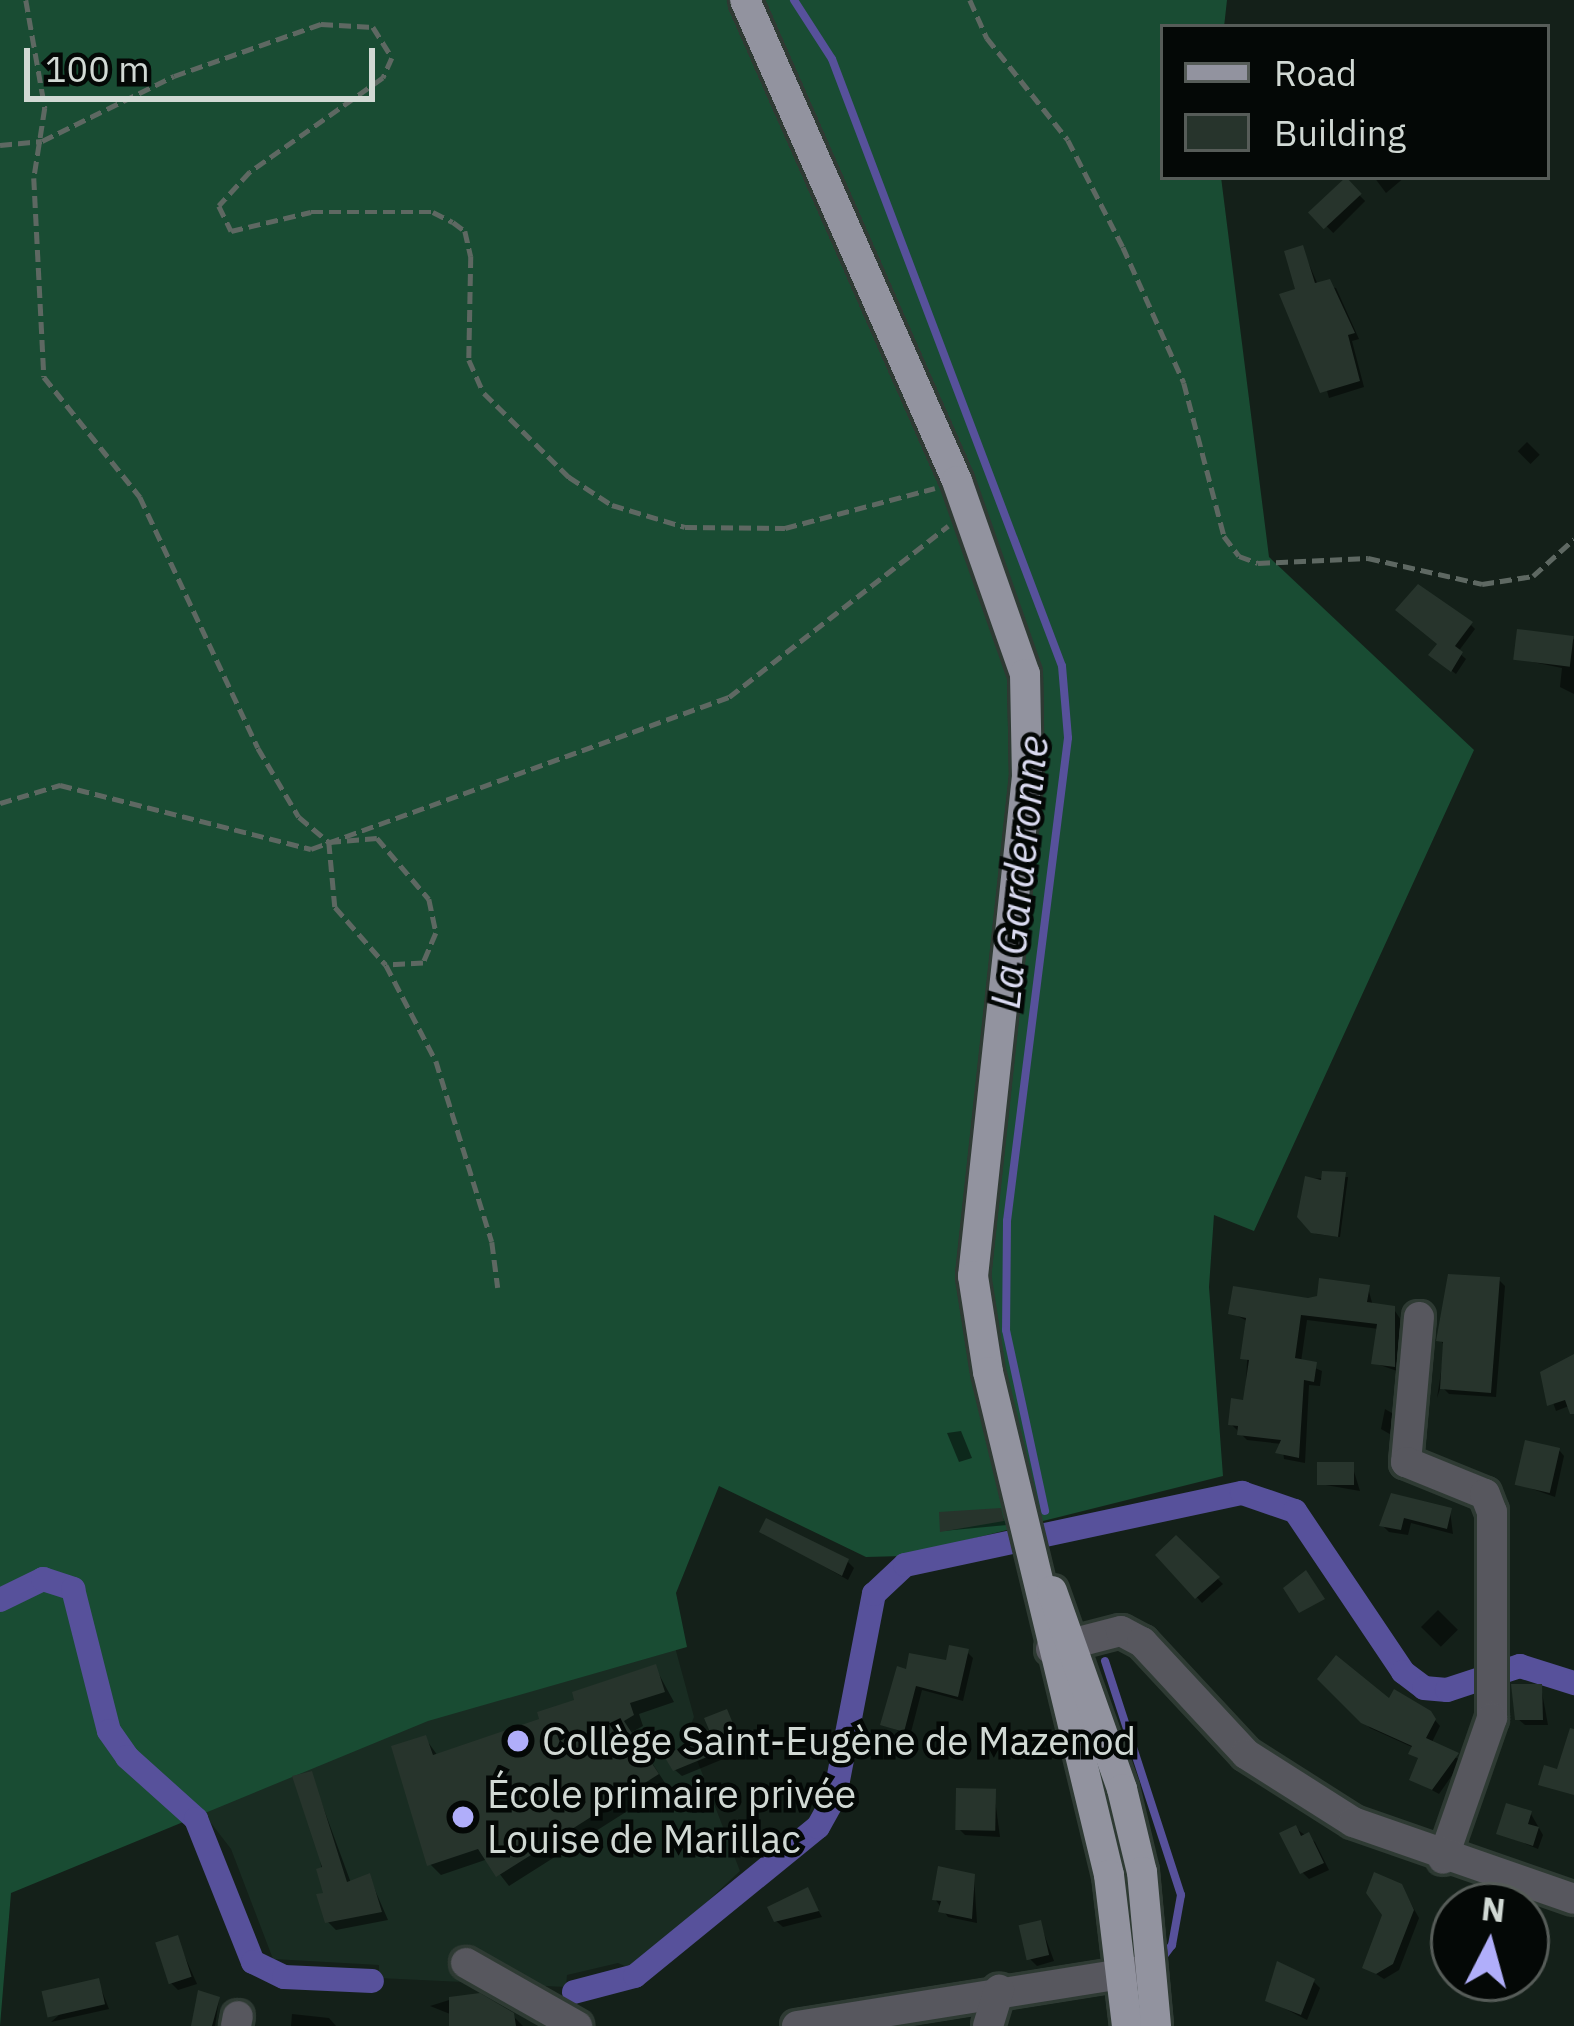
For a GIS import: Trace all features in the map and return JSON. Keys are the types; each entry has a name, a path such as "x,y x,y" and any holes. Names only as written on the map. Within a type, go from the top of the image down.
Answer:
{"main road":[{"path":"745,0 963,496 1011,618 1029,724 973,1276 1027,1536 1137,1851 1135,1971 1127,2026"},
{"path":"1135,1971 1156,2026"}],"street":[{"path":"1419,1317 1406,1462 1485,1494 1492,1512 1483,1761 1443,1858"},
{"path":"1062,1645 1121,1631 1142,1642 1246,1754 1353,1822 1443,1858 1574,1899"},
{"path":"466,1963 577,2026"},
{"path":"797,2026 1135,1971"},
{"path":"988,2026 999,1990"}],"path":[{"path":"26,0 45,108 34,250 44,377 140,497 258,748 299,817 328,842 335,908 386,965 436,1061 492,1242 498,1288"},
{"path":"970,0 987,38 1068,140 1123,247 1184,383 1224,536 1239,556 1258,563 1368,558 1482,584 1533,575 1574,539"},
{"path":"0,145 42,141 174,76 300,31 358,22 374,27 392,58 383,78 224,198 220,216 231,231 311,212 433,212 453,222 465,231 471,256 469,360 484,393 569,477 612,505 685,527 785,528 963,496"},
{"path":"0,803 60,785 311,849 729,697 963,496"},
{"path":"328,842 377,838 429,899 436,933 423,963 386,965"}],"shaded area":[{"name":"École primaire privée Louise de Marillac","path":"666,1614 694,1717 687,1734 740,1871 634,1970 618,1963 567,1975 566,1987 379,1978 379,1965 273,1959 231,1849 181,1784"}],"green space":[{"path":"0,0 1227,0 1224,24 1160,24 1160,180 1221,180 1269,557 1474,750 1254,1231 1214,1215 1209,1287 1223,1476 903,1556 866,1557 719,1486 676,1593 687,1647 428,1721 11,1893 0,2026"}],"building":[{"path":"1343,180 1349,180 1362,194 1324,229 1308,212"},
{"path":"1303,245 1315,283 1330,279 1355,333 1348,335 1360,381 1320,393 1279,294 1295,289 1284,251"},
{"path":"1418,584 1473,622 1455,646 1463,652 1451,672 1428,655 1437,644 1395,610"},
{"path":"1517,629 1574,636 1570,667 1513,660"},
{"path":"1322,1171 1346,1172 1338,1237 1311,1233 1297,1217 1305,1176 1321,1180"},
{"path":"1448,1274 1500,1277 1491,1393 1440,1389 1443,1342 1436,1341"},
{"path":"1319,1278 1370,1285 1367,1302 1395,1306 1395,1367 1371,1364 1377,1324 1301,1315 1295,1358 1317,1362 1314,1382 1304,1380 1299,1458 1275,1453 1281,1440 1237,1435 1238,1426 1228,1425 1231,1398 1243,1400 1249,1360 1240,1359 1246,1318 1228,1314 1233,1286 1308,1298 1317,1296"},
{"path":"1574,1354 1574,1414 1570,1414 1565,1400 1547,1406 1540,1372"},
{"path":"1525,1440 1560,1448 1550,1493 1515,1485"},
{"path":"1317,1462 1354,1462 1354,1485 1317,1485"},
{"path":"1391,1493 1452,1508 1447,1529 1404,1518 1401,1530 1379,1526"},
{"path":"1001,1508 1004,1521 940,1532 939,1512"},
{"path":"766,1518 849,1559 842,1576 759,1532"},
{"path":"1176,1535 1220,1577 1195,1599 1155,1555"},
{"path":"1306,1570 1325,1599 1299,1613 1283,1588"},
{"path":"949,1645 969,1649 958,1697 916,1686 904,1732 880,1725 897,1666 906,1669 909,1653 946,1660"},
{"path":"1336,1655 1389,1698 1394,1689 1431,1711 1436,1719 1426,1738 1459,1753 1432,1790 1409,1780 1418,1758 1408,1754 1412,1746 1361,1723 1317,1679"},
{"path":"656,1664 665,1692 630,1703 634,1715 624,1721 659,1774 496,1877 478,1849 427,1866 391,1746 426,1735 433,1755 539,1719 537,1712 574,1700 572,1692"},
{"path":"1511,1684 1542,1684 1543,1720 1515,1720"},
{"path":"727,1709 741,1743 673,1771 664,1756 710,1732 704,1718"},
{"path":"1570,1728 1574,1729 1574,1795 1538,1785 1544,1765 1557,1769"},
{"path":"312,1771 347,1882 370,1873 382,1912 325,1923 316,1894 323,1893 316,1869 322,1867 292,1776"},
{"path":"956,1788 996,1789 995,1831 955,1830"},
{"path":"1506,1803 1532,1811 1528,1824 1539,1827 1533,1846 1496,1834"},
{"path":"1296,1825 1301,1836 1309,1832 1324,1863 1300,1874 1279,1833"},
{"path":"938,1866 975,1874 972,1919 938,1912 941,1901 932,1900"},
{"path":"1374,1872 1402,1884 1414,1910 1393,1964 1376,1974 1362,1968 1382,1915 1366,1893"},
{"path":"808,1887 819,1911 774,1922 767,1907"},
{"path":"1041,1920 1049,1955 1027,1960 1019,1925"},
{"path":"178,1935 192,1977 169,1984 155,1942"},
{"path":"1277,1961 1315,1979 1301,2015 1265,2001"},
{"path":"99,1978 105,2004 48,2018 42,1991"},
{"path":"198,1990 220,1997 212,2026 191,2026"},
{"path":"480,1993 514,2013 516,2026 449,2026 449,1997"}],"waterway":[{"name":"La Garderonne","path":"794,0 832,59 1062,666 1068,738 1007,1221 1006,1330 1045,1511"},
{"path":"574,1992 635,1976 818,1827 835,1796 874,1594 905,1565 1242,1493 1295,1511 1403,1672 1424,1688 1447,1690 1520,1666 1574,1683"},
{"path":"0,1600 43,1579 73,1589 109,1731 127,1757 196,1819 253,1962 284,1977 372,1981"},
{"name":"La Garderonne","path":"1105,1661 1181,1895 1172,1945 1160,1961"}],"place":[{"name":"Collège Saint-Eugène de Mazenod","path":"518,1741"},
{"name":"École primaire privée Louise de Marillac","path":"463,1817"}]}
